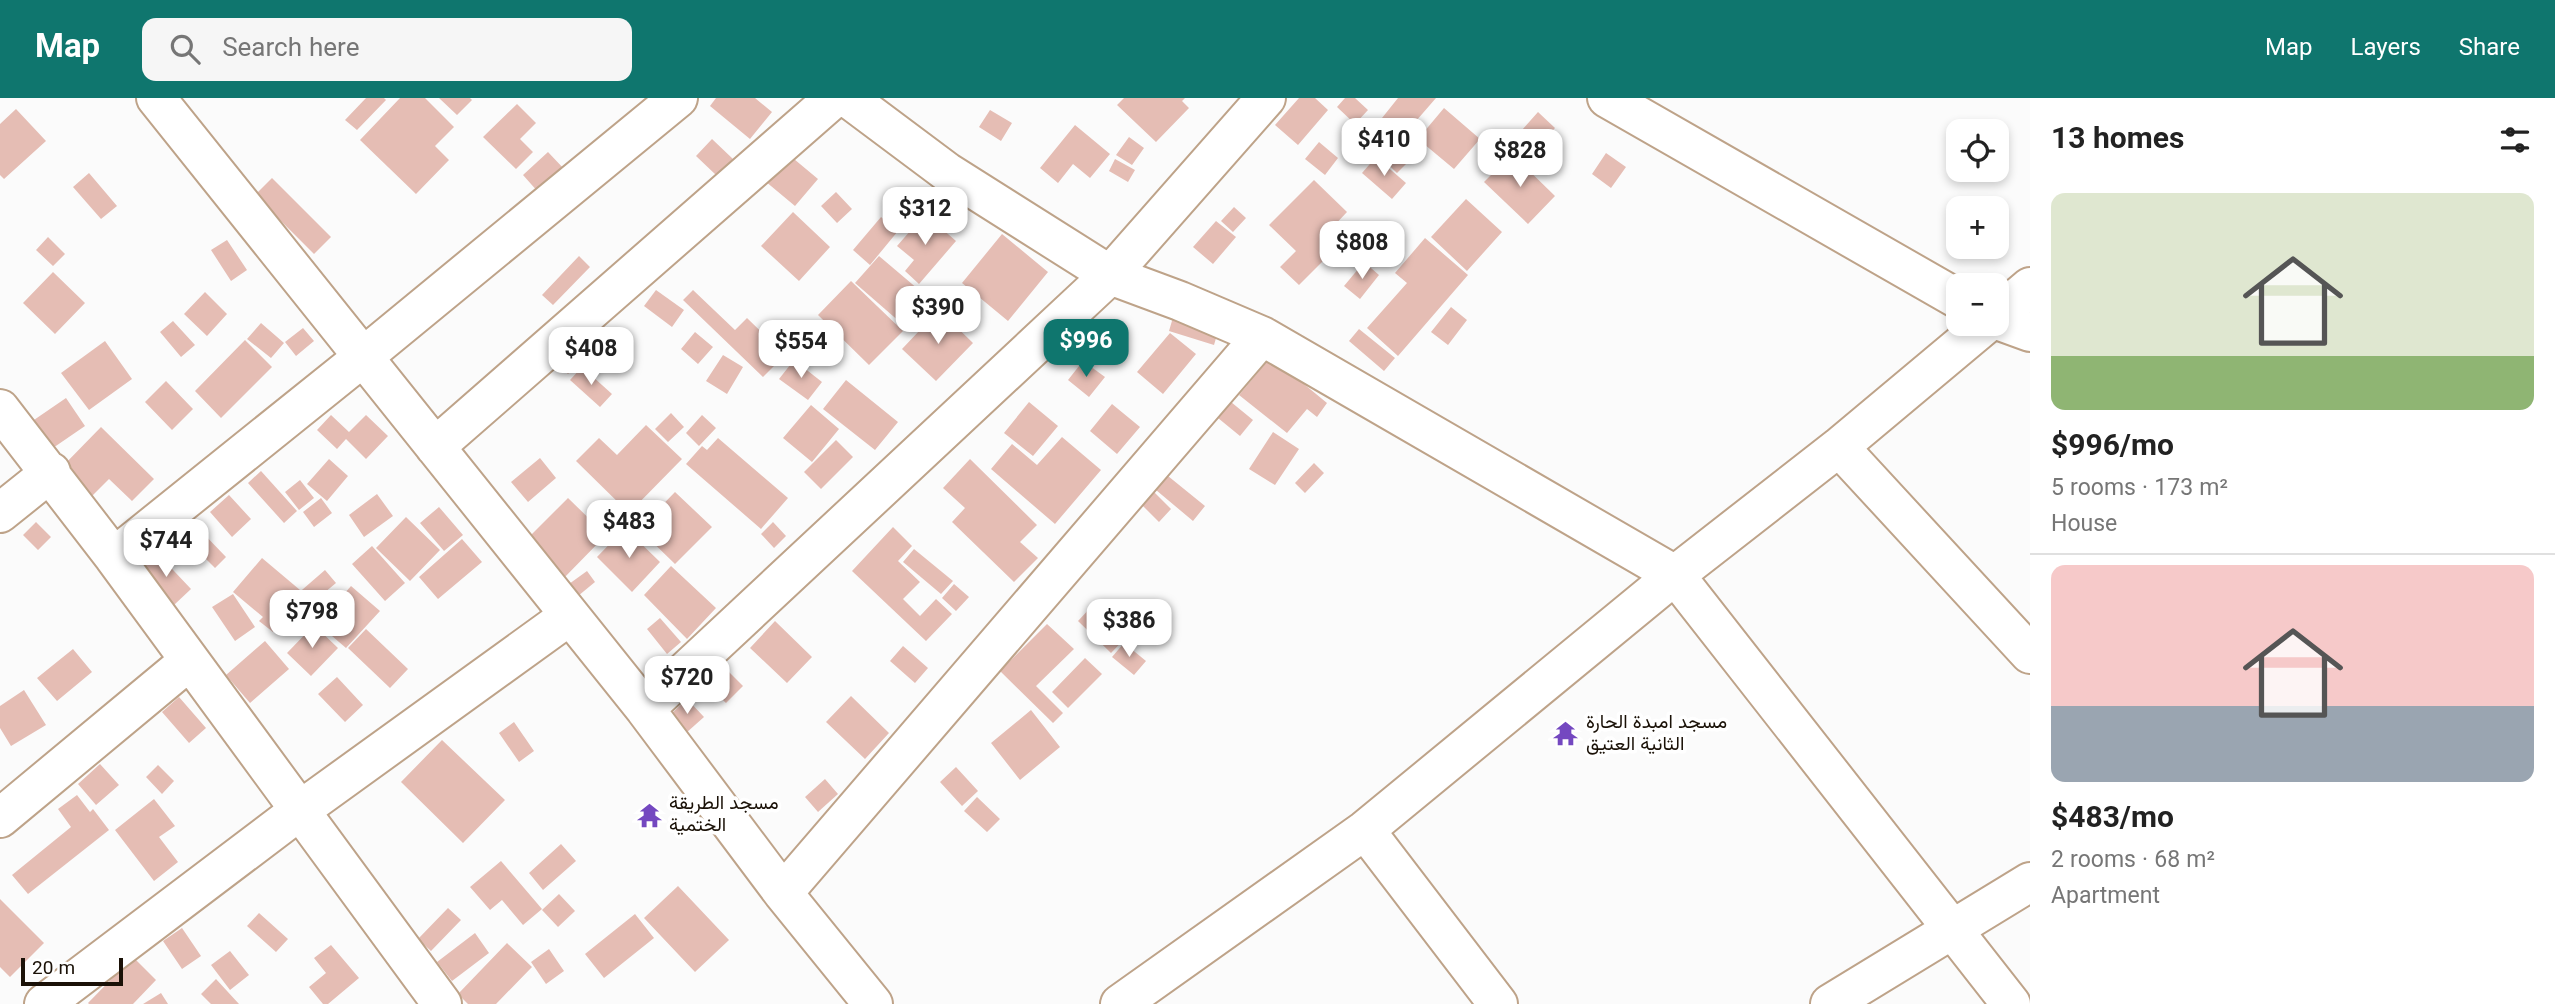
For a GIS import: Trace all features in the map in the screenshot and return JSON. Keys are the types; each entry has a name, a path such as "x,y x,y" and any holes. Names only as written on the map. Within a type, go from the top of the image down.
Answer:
{"street":[{"path":"156,98 645,709 783,893 873,1004"},
{"path":"114,557 678,98"},
{"path":"435,447 642,263 834,98"},
{"path":"848,98 947,172 1110,275 1180,301 1262,337 1675,575 1955,929 2011,1004"},
{"path":"645,709 1110,275 1266,98"},
{"path":"1608,98 1946,292"},
{"path":"2009,305 2030,287"},
{"path":"2009,324 2030,332"},
{"path":"1120,1004 1365,830 1675,575 1839,447 1972,336"},
{"path":"783,893 1262,337"},
{"path":"0,409 51,472 442,1004"},
{"path":"1839,447 2030,654"},
{"path":"0,513 51,472"},
{"path":"44,1004 299,811 569,616"},
{"path":"0,818 189,661"},
{"path":"1365,830 1498,1004"},
{"path":"1830,1004 2030,882"}],"building":[{"path":"366,98 386,100 357,130 345,120"},
{"path":"400,98 425,98 454,127 435,146 449,160 416,194 360,140"},
{"path":"439,98 470,98 472,100 457,115"},
{"path":"716,98 755,98 772,112 750,139 710,106"},
{"path":"1124,98 1185,98 1182,101 1189,108 1156,142 1117,105"},
{"path":"1299,98 1315,98 1328,110 1298,145 1275,125"},
{"path":"1345,98 1355,98 1368,110 1355,124 1337,107"},
{"path":"1398,98 1436,98 1403,136 1382,118"},
{"path":"517,104 536,123 520,139 533,152 516,169 483,137"},
{"path":"1444,108 1480,139 1454,169 1418,139"},
{"path":"16,109 46,141 4,179 0,175 0,124"},
{"path":"990,110 1012,123 1001,141 979,127"},
{"path":"1538,112 1555,128 1530,156 1513,140"},
{"path":"1075,125 1110,154 1090,178 1073,164 1058,183 1040,168"},
{"path":"1395,136 1415,155 1397,173 1377,154"},
{"path":"1129,137 1144,148 1132,165 1116,155"},
{"path":"712,139 733,159 716,175 696,156"},
{"path":"1319,142 1338,158 1325,175 1305,159"},
{"path":"548,152 565,170 539,193 523,175"},
{"path":"1606,153 1626,167 1611,188 1592,174"},
{"path":"788,154 818,179 795,206 765,181"},
{"path":"1512,154 1555,196 1528,224 1484,182"},
{"path":"1376,157 1406,183 1392,199 1362,173"},
{"path":"1115,159 1135,170 1128,182 1109,171"},
{"path":"89,173 117,206 101,219 73,187"},
{"path":"272,178 331,237 314,254 255,195"},
{"path":"1314,180 1347,212 1330,230 1342,242 1299,285 1280,267 1296,251 1269,225"},
{"path":"836,192 852,209 837,223 821,206"},
{"path":"1466,199 1502,232 1467,271 1431,237"},
{"path":"1234,207 1246,218 1233,232 1221,221"},
{"path":"793,212 830,247 799,281 761,246"},
{"path":"925,214 956,241 919,284 905,271 914,260 897,246"},
{"path":"881,217 898,231 870,265 853,250"},
{"path":"1216,221 1236,237 1213,264 1193,247"},
{"path":"1002,234 1048,272 1008,321 962,283"},
{"path":"48,237 65,254 53,266 36,250"},
{"path":"1425,238 1468,275 1398,356 1367,328 1407,283 1395,273"},
{"path":"227,240 247,270 231,281 211,250"},
{"path":"579,256 590,267 553,305 542,295"},
{"path":"879,256 925,295 901,323 855,283"},
{"path":"1364,262 1379,275 1360,299 1344,286"},
{"path":"53,272 85,303 55,334 23,303"},
{"path":"851,281 903,331 869,365 818,315"},
{"path":"950,288 967,300 953,320 937,308"},
{"path":"656,290 684,310 672,327 644,306"},
{"path":"693,290 735,330 747,318 785,355 763,377 683,300"},
{"path":"205,292 227,314 207,336 184,314"},
{"path":"1451,307 1467,320 1448,345 1431,332"},
{"path":"939,310 973,343 936,381 902,349"},
{"path":"1174,314 1219,328 1214,345 1169,331"},
{"path":"173,321 195,345 181,357 160,332"},
{"path":"261,323 284,343 271,358 247,339"},
{"path":"303,328 314,341 296,356 285,342"},
{"path":"581,328 597,345 568,374 551,357"},
{"path":"1359,329 1395,358 1384,371 1349,341"},
{"path":"695,332 713,347 698,364 681,349"},
{"path":"1170,333 1196,354 1163,394 1137,372"},
{"path":"245,340 272,367 221,418 195,391"},
{"path":"105,341 132,379 89,410 61,373"},
{"path":"723,355 743,367 727,394 706,381"},
{"path":"1271,357 1327,403 1317,417 1307,409 1287,433 1239,395"},
{"path":"794,360 822,382 808,400 779,379"},
{"path":"1083,361 1105,377 1089,397 1068,380"},
{"path":"582,367 612,394 600,407 570,380"},
{"path":"846,380 898,422 875,450 823,409"},
{"path":"166,381 193,409 172,430 145,402"},
{"path":"66,398 85,426 50,450 31,422"},
{"path":"1029,402 1058,426 1033,456 1004,433"},
{"path":"1231,402 1253,420 1240,436 1218,418"},
{"path":"1112,404 1140,427 1117,454 1090,431"},
{"path":"811,405 839,429 812,462 783,438"},
{"path":"671,413 684,427 668,442 655,429"},
{"path":"331,415 349,432 366,415 388,436 366,459 346,439 337,449 317,430"},
{"path":"702,415 716,428 699,446 686,433"},
{"path":"646,425 682,459 629,513 576,461 599,438 617,455"},
{"path":"101,427 154,479 132,501 109,479 90,498 60,469"},
{"path":"1273,432 1299,449 1275,485 1249,469"},
{"path":"1062,437 1101,470 1055,524 991,469 1012,444 1037,465"},
{"path":"718,438 788,498 761,529 686,464 702,446 707,450"},
{"path":"836,440 853,457 821,489 804,472"},
{"path":"540,458 556,478 528,502 511,482"},
{"path":"329,459 348,476 327,501 307,484"},
{"path":"970,459 1037,525 1020,542 1038,558 1014,582 952,522 965,508 943,488"},
{"path":"1314,463 1324,473 1305,493 1295,483"},
{"path":"261,471 297,511 284,523 248,483"},
{"path":"1168,476 1205,506 1193,521 1156,490"},
{"path":"300,480 314,498 299,510 285,492"},
{"path":"1152,490 1171,509 1159,522 1140,503"},
{"path":"675,492 712,527 675,564 639,529"},
{"path":"377,494 393,516 364,537 349,515"},
{"path":"229,495 251,519 232,537 210,512"},
{"path":"321,498 332,513 314,527 303,512"},
{"path":"568,498 606,535 562,580 524,542"},
{"path":"439,507 463,535 444,551 420,523"},
{"path":"406,517 440,550 410,581 376,548"},
{"path":"36,522 51,537 38,550 23,535"},
{"path":"773,522 786,536 774,548 761,534"},
{"path":"893,527 912,546 898,561 920,582 903,599 920,616 936,599 952,614 926,641 852,571"},
{"path":"625,528 660,562 632,592 597,557"},
{"path":"199,529 226,557 215,568 187,540"},
{"path":"462,539 482,562 438,599 419,577"},
{"path":"372,546 405,583 385,601 352,564"},
{"path":"914,549 953,581 941,594 903,562"},
{"path":"157,553 191,589 174,605 140,568"},
{"path":"262,558 300,590 291,600 315,621 305,632 287,616 273,632 259,621 263,617 233,592"},
{"path":"671,566 716,608 687,639 644,595"},
{"path":"325,570 336,583 306,608 295,596"},
{"path":"587,571 595,582 578,596 569,584"},
{"path":"954,584 969,597 956,611 942,598"},
{"path":"351,586 380,611 346,648 318,624"},
{"path":"233,594 255,627 235,641 212,607"},
{"path":"1123,604 1141,622 1111,653 1078,621 1092,606 1107,620"},
{"path":"660,618 681,642 667,654 647,629"},
{"path":"775,621 812,657 787,683 750,648"},
{"path":"1047,624 1074,649 1036,686 1063,713 1053,723 1000,671"},
{"path":"314,625 338,648 311,676 287,653"},
{"path":"366,629 408,669 390,688 348,648"},
{"path":"265,641 289,669 250,703 226,675"},
{"path":"1124,643 1146,661 1134,675 1112,657"},
{"path":"903,646 928,668 915,683 890,661"},
{"path":"73,649 92,672 57,701 37,678"},
{"path":"1085,658 1102,674 1068,708 1052,692"},
{"path":"723,666 743,686 726,703 705,683"},
{"path":"337,677 363,705 345,722 318,694"},
{"path":"24,690 46,725 11,746 0,728 0,706"},
{"path":"851,696 889,733 865,759 826,722"},
{"path":"179,697 206,728 189,743 162,712"},
{"path":"687,699 704,717 686,733 670,715"},
{"path":"1031,710 1060,747 1020,780 991,743"},
{"path":"514,722 534,751 519,762 499,733"},
{"path":"442,740 505,800 463,843 401,782"},
{"path":"100,764 119,785 96,805 78,784"},
{"path":"158,765 174,781 162,794 146,777"},
{"path":"956,767 978,791 962,806 940,782"},
{"path":"825,779 838,794 818,812 805,797"},
{"path":"77,795 90,812 93,809 109,830 28,894 12,875 71,827 58,809"},
{"path":"977,797 1000,819 987,832 964,811"},
{"path":"154,799 175,826 159,837 178,862 154,881 115,830"},
{"path":"561,844 576,861 543,890 529,873"},
{"path":"501,861 542,909 523,925 502,900 490,910 470,887"},
{"path":"678,886 729,940 695,972 644,918"},
{"path":"559,894 575,911 558,927 542,910"},
{"path":"0,899 44,943 10,977 0,967"},
{"path":"448,908 461,920 431,951 418,939"},
{"path":"259,913 288,939 276,952 247,926"},
{"path":"635,914 654,938 604,978 585,954"},
{"path":"182,928 201,956 182,969 163,941"},
{"path":"475,933 489,953 452,981 437,962"},
{"path":"507,943 532,967 496,1004 468,1004 458,994"},
{"path":"331,945 359,978 328,1004 323,1004 309,987 326,973 314,958"},
{"path":"549,949 564,971 546,984 531,962"},
{"path":"230,951 249,975 230,990 211,965"},
{"path":"133,957 156,980 133,1004 89,1004 88,1003"},
{"path":"216,979 239,1004 211,1004 201,994"},
{"path":"161,993 168,1004 143,1004"}],"place":[{"name":"مسجد امبدة الحارة الثانية العتيق","path":"1566,734"},
{"name":"مسجد الطريقة الختمية","path":"649,815"}]}
